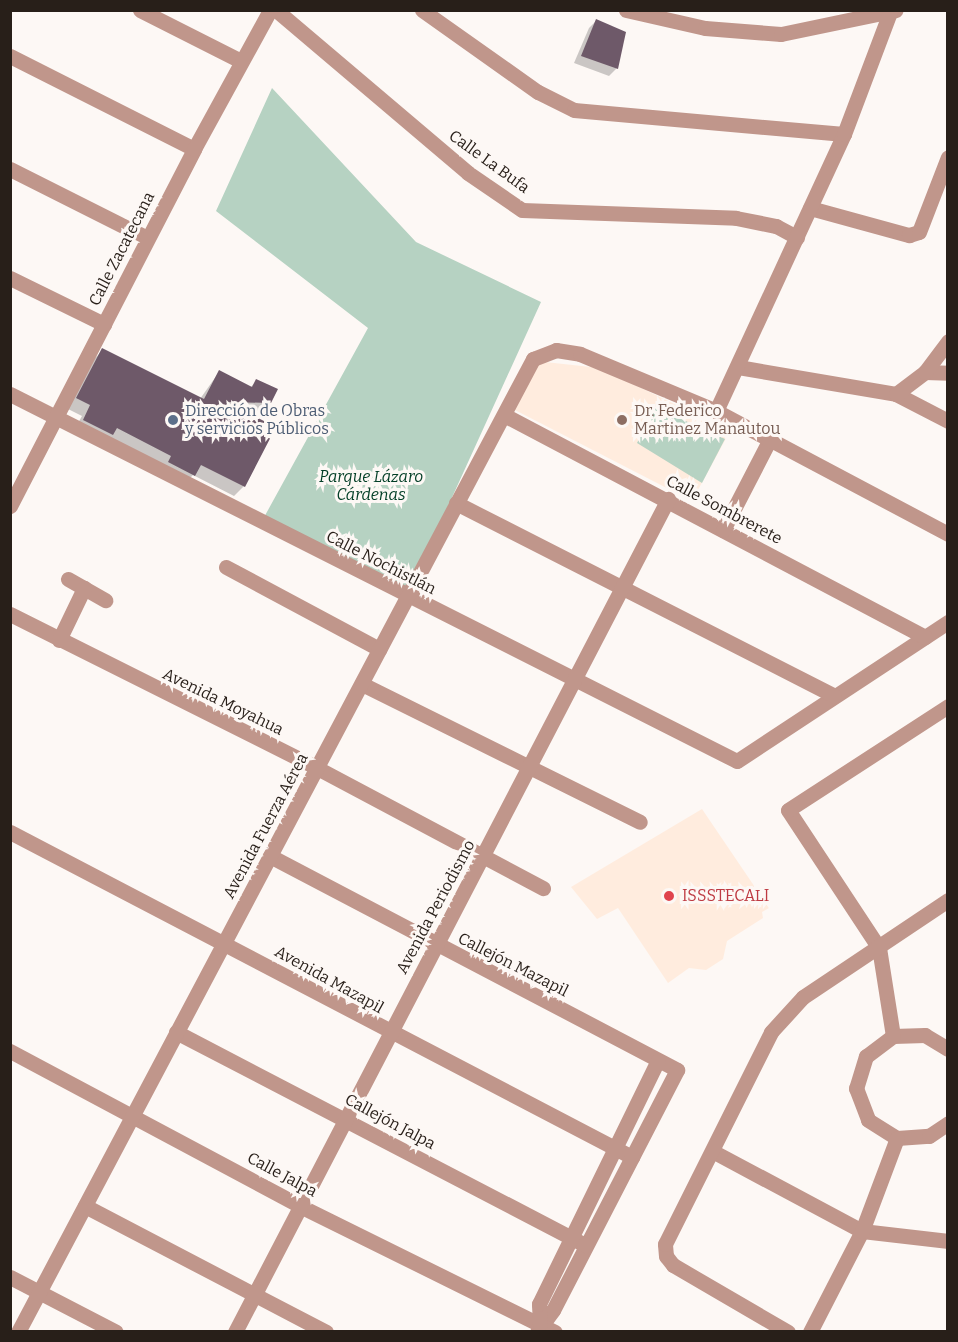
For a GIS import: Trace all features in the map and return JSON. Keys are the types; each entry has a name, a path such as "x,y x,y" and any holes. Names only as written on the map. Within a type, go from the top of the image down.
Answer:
{"street":[{"path":"140,10 241,61"},
{"name":"Calle Zacatecana","path":"10,506 194,148 270,10"},
{"name":"Calle La Bufa","path":"276,10 468,173 522,210 736,218 776,226 797,237"},
{"path":"423,10 538,92 574,110 597,115 844,134"},
{"path":"626,10 705,28 781,34 893,11"},
{"path":"893,11 844,134 716,411 948,534"},
{"path":"10,56 194,148"},
{"path":"810,208 909,235 919,232 948,157"},
{"path":"10,170 147,238"},
{"path":"10,278 104,324"},
{"path":"896,394 925,372 948,341"},
{"name":"Avenida Fuerza Aérea","path":"18,1332 362,684 405,596 533,358 556,350 580,354 716,411"},
{"path":"738,367 896,394 948,421"},
{"path":"925,372 948,373"},
{"name":"Calle Nochistlán","path":"10,394 405,596 577,677 737,760 834,696"},
{"name":"Calle Sombrerete","path":"504,415 925,637"},
{"path":"723,531 770,439"},
{"name":"Avenida Periodismo","path":"235,1332 668,500"},
{"path":"456,503 622,590 834,696 948,622"},
{"path":"226,567 379,649"},
{"path":"68,579 105,600"},
{"path":"59,640 84,588"},
{"name":"Avenida Moyahua","path":"10,614 317,768 543,888"},
{"path":"362,684 640,822"},
{"path":"893,1036 879,948 788,810 948,706"},
{"name":"Avenida Mazapil","path":"10,831 223,943 389,1034 632,1157"},
{"name":"Callejón Mazapil","path":"270,856 435,946 677,1070 632,1157"},
{"path":"788,1332 673,1265 666,1256 665,1244 714,1152 771,1032 803,998 948,900"},
{"name":"Callejón Jalpa","path":"176,1032 586,1245"},
{"path":"948,1049 925,1035 893,1036 866,1056 856,1088 868,1120 897,1138 929,1136 948,1122"},
{"name":"Calle Jalpa","path":"10,1051 302,1206 539,1328 555,1332"},
{"path":"539,1328 539,1304 658,1060"},
{"path":"810,1332 862,1231 897,1138"},
{"path":"714,1152 862,1231 948,1241"},
{"path":"539,1328 553,1310 632,1157"},
{"path":"85,1206 326,1332"},
{"path":"10,1276 116,1332"}],"shaded area":[{"name":"Dr. Federico Martinez Manautou","path":"545,362 600,368 730,431 692,501 513,409 534,368"},
{"name":"ISSSTECALI","path":"702,809 769,908 762,912 763,918 727,941 723,959 706,970 689,968 668,983 618,908 597,919 571,887"}],"green space":[{"name":"Parque Lázaro Cárdenas","path":"272,88 416,242 541,302 408,594 262,521 368,328 216,211"},
{"path":"655,407 725,439 702,483 637,443"}],"building":[{"path":"596,19 626,32 618,69 581,56"},
{"name":"Dirección de Obras y servicios Públicos","path":"102,348 204,399 219,370 252,387 256,379 278,389 271,403 226,402 276,427 245,487 201,465 195,476 168,462 171,456 117,428 113,435 83,420 90,405 76,398"}],"place":[{"name":"Dirección de Obras y servicios Públicos","path":"173,420"},
{"name":"Dr. Federico Martinez Manautou","path":"622,420"},
{"name":"ISSSTECALI","path":"669,896"}]}
